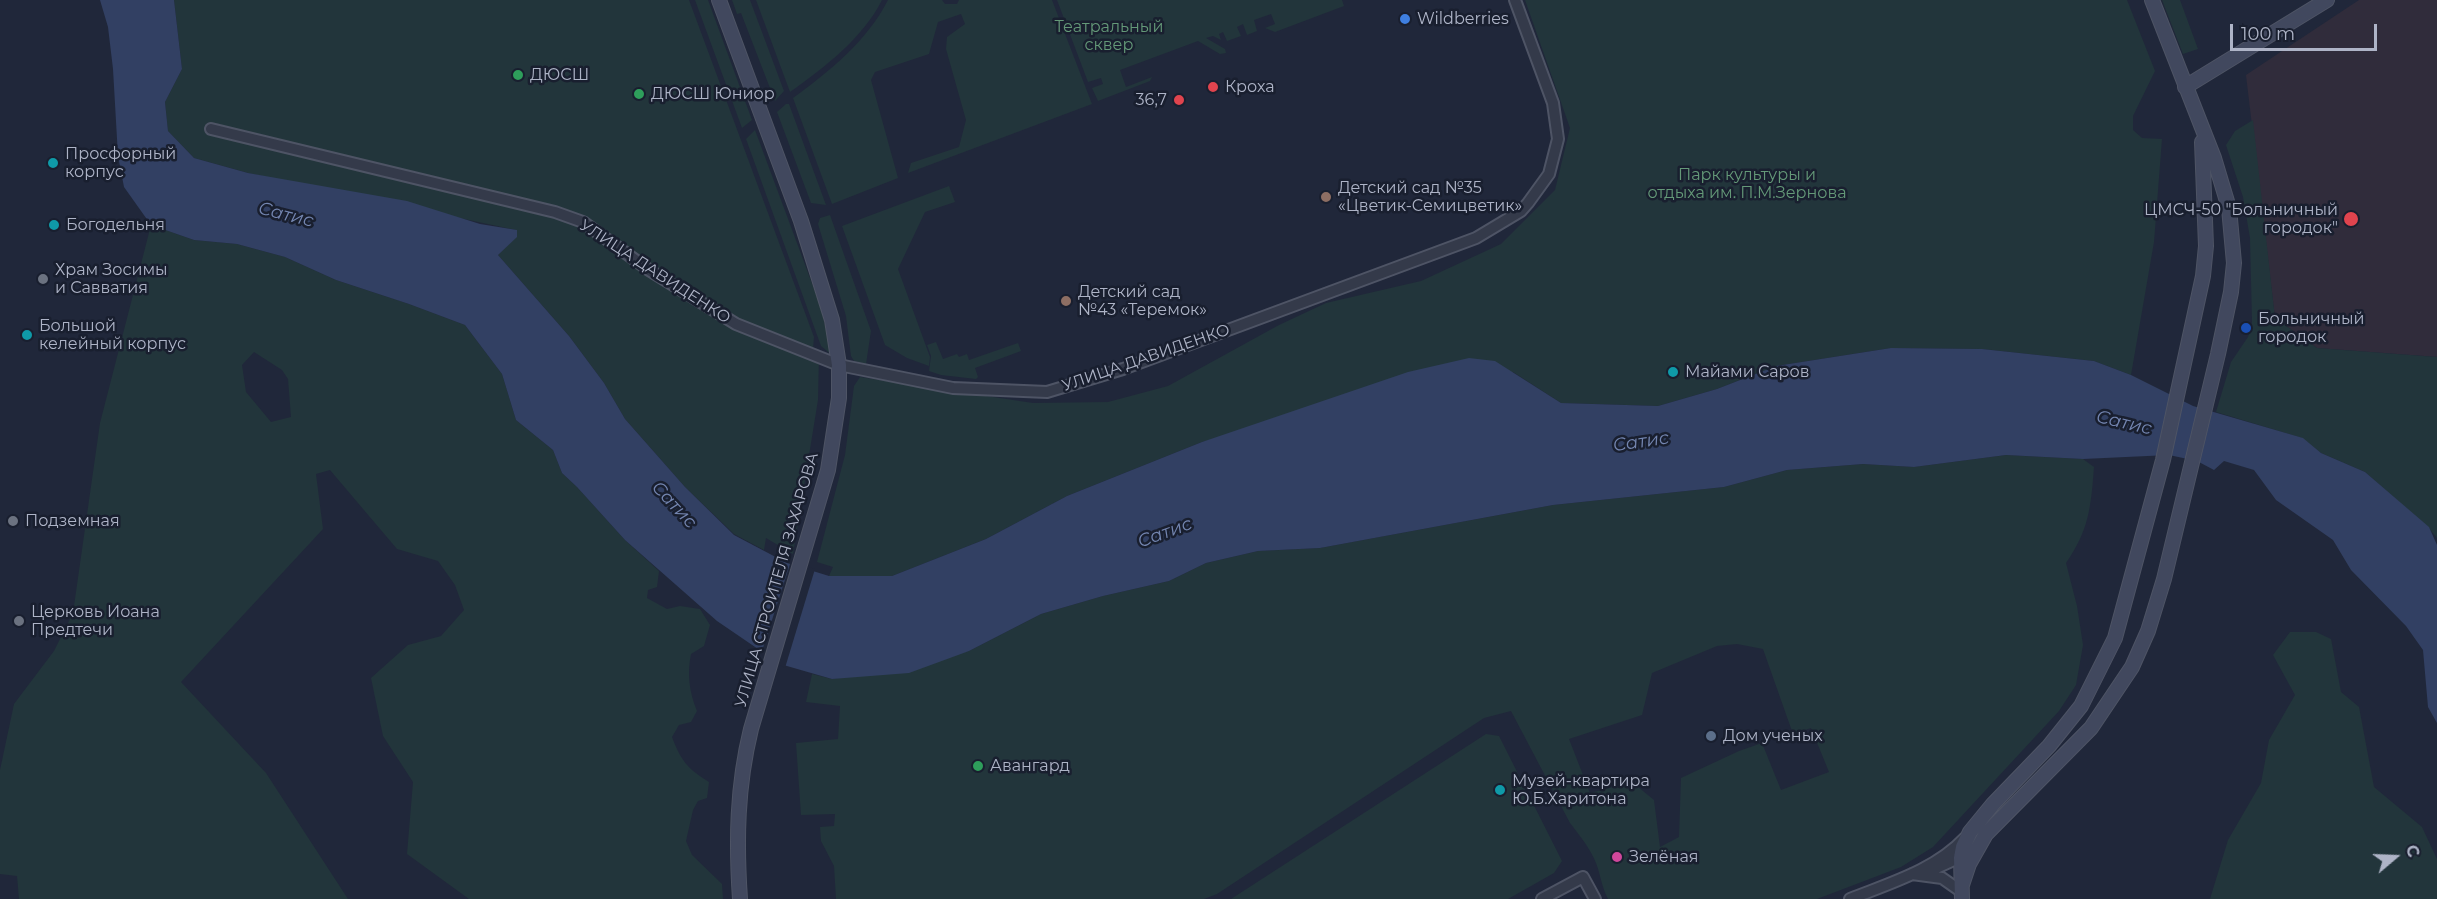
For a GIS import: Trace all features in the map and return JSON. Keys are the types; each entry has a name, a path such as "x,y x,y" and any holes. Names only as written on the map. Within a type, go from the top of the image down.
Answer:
{"main road":[{"name":"УЛИЦА СТРОИТЕЛЯ ЗАХАРОВА","path":"719,0 801,221 832,320 839,365 836,433 828,470 751,729 739,793 737,820 740,899"},
{"path":"1962,892 1968,864 1986,834 2091,728 2132,667 2148,631 2164,579 2193,466 2231,292 2234,263 2229,208 2217,166 2152,0"},
{"path":"2185,87 2327,0"},
{"path":"1962,892 1961,858 1970,832 1993,804 2049,746 2075,714 2115,638 2126,603 2163,460 2193,328 2206,246 2201,128"},
{"path":"2206,246 2217,241 2226,244 2234,263"}],"street":[{"name":"УЛИЦА ДАВИДЕНКО","path":"211,129 555,212 583,222 649,270 736,324 839,365 953,388 1047,392 1124,369 1476,238 1521,211 1549,174 1558,139 1553,103 1515,0"},
{"path":"1850,899 1912,874 1952,851 1970,832"},
{"path":"1912,874 1925,872 1961,858 1977,847"},
{"path":"1912,874 1942,878 1962,892"},
{"path":"1542,899 1583,877 1595,899"}],"shaded area":[{"name":"ЦМСЧ-50 \"Больничный городок\"","path":"2359,0 2437,0 2437,357 2317,348 2275,318 2246,75"}],"green space":[{"path":"174,0 689,0 814,337 813,350 819,355 818,400 793,554 766,538 764,550 734,534 685,487 625,419 604,383 569,336 498,255 516,237 516,230 248,173 194,158 168,131 165,102 182,69"},
{"path":"695,0 708,0 752,120 742,128"},
{"path":"732,0 750,0 784,91 775,101 741,13 737,14"},
{"path":"756,0 882,0 864,27 842,51 790,92"},
{"path":"888,0 942,0 945,4 957,4 959,0 1052,0 1092,104 908,173 911,163 959,147 966,120 946,49 947,37 965,24 961,14 938,22 929,54 875,72 871,80 898,178 832,204 793,98 834,66 858,42 870,29"},
{"name":"Театральный сквер","path":"1057,0 1342,0 1344,6 1275,32 1265,28 1275,24 1271,14 1254,20 1257,31 1247,35 1243,24 1237,27 1241,36 1227,41 1223,32 1219,34 1221,40 1213,36 1206,38 1225,49 1226,53 1220,54 1198,41 1120,70 1126,87 1152,77 1150,81 1098,101 1092,88 1103,84 1101,78 1088,82"},
{"name":"Парк культуры и отдыха им. П.М.Зернова","path":"1525,0 2127,0 2155,71 2133,116 2133,130 2142,138 2162,139 2154,242 2131,375 2094,361 1982,349 1891,348 1776,366 1717,389 1658,406 1561,403 1513,372 1202,442 1067,496 986,539 892,576 829,576 833,567 817,562 845,455 854,386 860,377 1033,403 1108,402 1168,386 1279,325 1326,303 1421,281 1501,244 1555,190 1570,128"},
{"path":"2162,0 2180,0 2198,49 2183,54"},
{"path":"789,104 826,205 811,203 777,112"},
{"path":"2253,120 2275,318 2317,348 2437,357 2437,538 2428,527 2365,472 2321,453 2302,438 2216,412 2231,362 2248,337 2252,322 2250,238 2243,197 2226,145 2235,131"},
{"path":"755,130 820,305 833,356 821,346 746,139"},
{"path":"949,186 955,202 925,212 898,269 930,357 929,366 907,358 885,345 842,226"},
{"path":"830,215 871,331 866,364 854,361 851,356 846,316 818,224 820,218"},
{"path":"151,225 194,240 237,244 285,257 336,280 465,325 502,374 516,420 553,450 562,473 625,540 659,571 657,587 648,590 647,598 667,609 680,606 700,609 710,625 704,646 691,654 689,675 692,697 697,711 691,722 679,725 672,737 686,764 709,782 707,798 698,801 693,810 686,841 692,855 722,884 723,899 469,899 407,854 413,782 383,736 371,678 408,645 441,636 464,610 455,585 438,561 397,549 330,470 316,474 323,529 181,682 266,773 348,899 19,899 17,876 0,874 0,770 14,704 54,651 73,613 100,423","holes":["254,352 282,370 288,379 291,417 271,422 246,392 242,365"]},
{"path":"936,342 943,359 957,354 959,357 967,354 969,360 1018,343 1021,351 975,368 978,377 976,379 941,375 929,371 931,356 927,345"},
{"path":"2006,455 2083,459 2094,467 2088,518 2080,540 2066,563 2077,606 2083,645 2076,685 2059,711 1933,847 1901,867 1817,899 1608,899 1594,858 1570,823 1511,711 1484,718 1217,894 1204,899 836,899 834,866 821,841 820,827 834,826 835,814 801,815 796,743 838,739 840,706 806,702 812,674 832,679 969,651 1041,614 1103,596 1169,581 1206,563 1258,551 1320,548 1553,505 1724,487 1787,470 1863,464 1914,467","holes":["1737,644 1763,649 1793,734 1811,728 1829,772 1781,790 1762,743 1739,751 1681,778 1679,837 1660,847 1654,800 1632,782 1590,793 1569,739 1642,715 1652,673 1717,646"]},
{"path":"2290,632 2316,632 2331,639 2341,692 2359,707 2374,787 2422,827 2437,859 2437,899 2210,899 2228,840 2261,783 2269,740 2295,695 2273,655"},
{"path":"1486,734 1499,736 1562,861 1554,873 1508,899 1231,899"}],"water":[{"name":"Сатис","path":"100,0 174,0 182,69 165,102 168,131 194,158 248,173 407,201 480,224 517,230 517,237 498,255 569,336 604,383 625,419 685,487 734,535 787,563 829,576 892,576 986,539 1067,496 1202,442 1408,372 1469,358 1495,361 1561,403 1658,406 1717,389 1776,366 1891,348 1982,349 2094,361 2131,375 2193,406 2303,438 2321,453 2365,472 2429,527 2437,545 2437,723 2428,707 2423,650 2406,626 2351,570 2333,540 2276,500 2254,470 2224,461 2214,470 2197,461 2169,455 2083,459 2006,455 1914,467 1863,464 1787,470 1724,487 1553,505 1320,548 1258,551 1206,563 1169,581 1103,596 1041,614 969,651 909,673 832,679 780,664 717,621 625,540 562,473 553,450 516,420 502,374 465,325 336,280 285,257 237,244 194,240 151,225 124,187 118,156 108,27"}],"pier":[{"path":"791,561 815,569 785,668 761,654"}],"place":[{"name":"Wildberries","path":"1405,19"},
{"name":"ДЮСШ","path":"518,75"},
{"name":"Кроха","path":"1213,87"},
{"name":"ДЮСШ Юниор","path":"639,94"},
{"name":"36,7","path":"1179,100"},
{"name":"Просфорный корпус","path":"53,163"},
{"name":"Детский сад №35 «Цветик-Семицветик»","path":"1326,197"},
{"name":"ЦМСЧ-50 \"Больничный городок\"","path":"2351,219"},
{"name":"Богодельня","path":"54,225"},
{"name":"Храм Зосимы и Савватия","path":"43,279"},
{"name":"Детский сад №43 «Теремок»","path":"1066,301"},
{"name":"Больничный городок","path":"2246,328"},
{"name":"Большой келейный корпус","path":"27,335"},
{"name":"Майами Саров","path":"1673,372"},
{"name":"Подземная","path":"13,521"},
{"name":"Церковь Иоана Предтечи","path":"19,621"},
{"name":"Дом ученых","path":"1711,736"},
{"name":"Авангард","path":"978,766"},
{"name":"Музей-квартира Ю.Б.Харитона","path":"1500,790"},
{"name":"Зелёная","path":"1617,857"}]}
